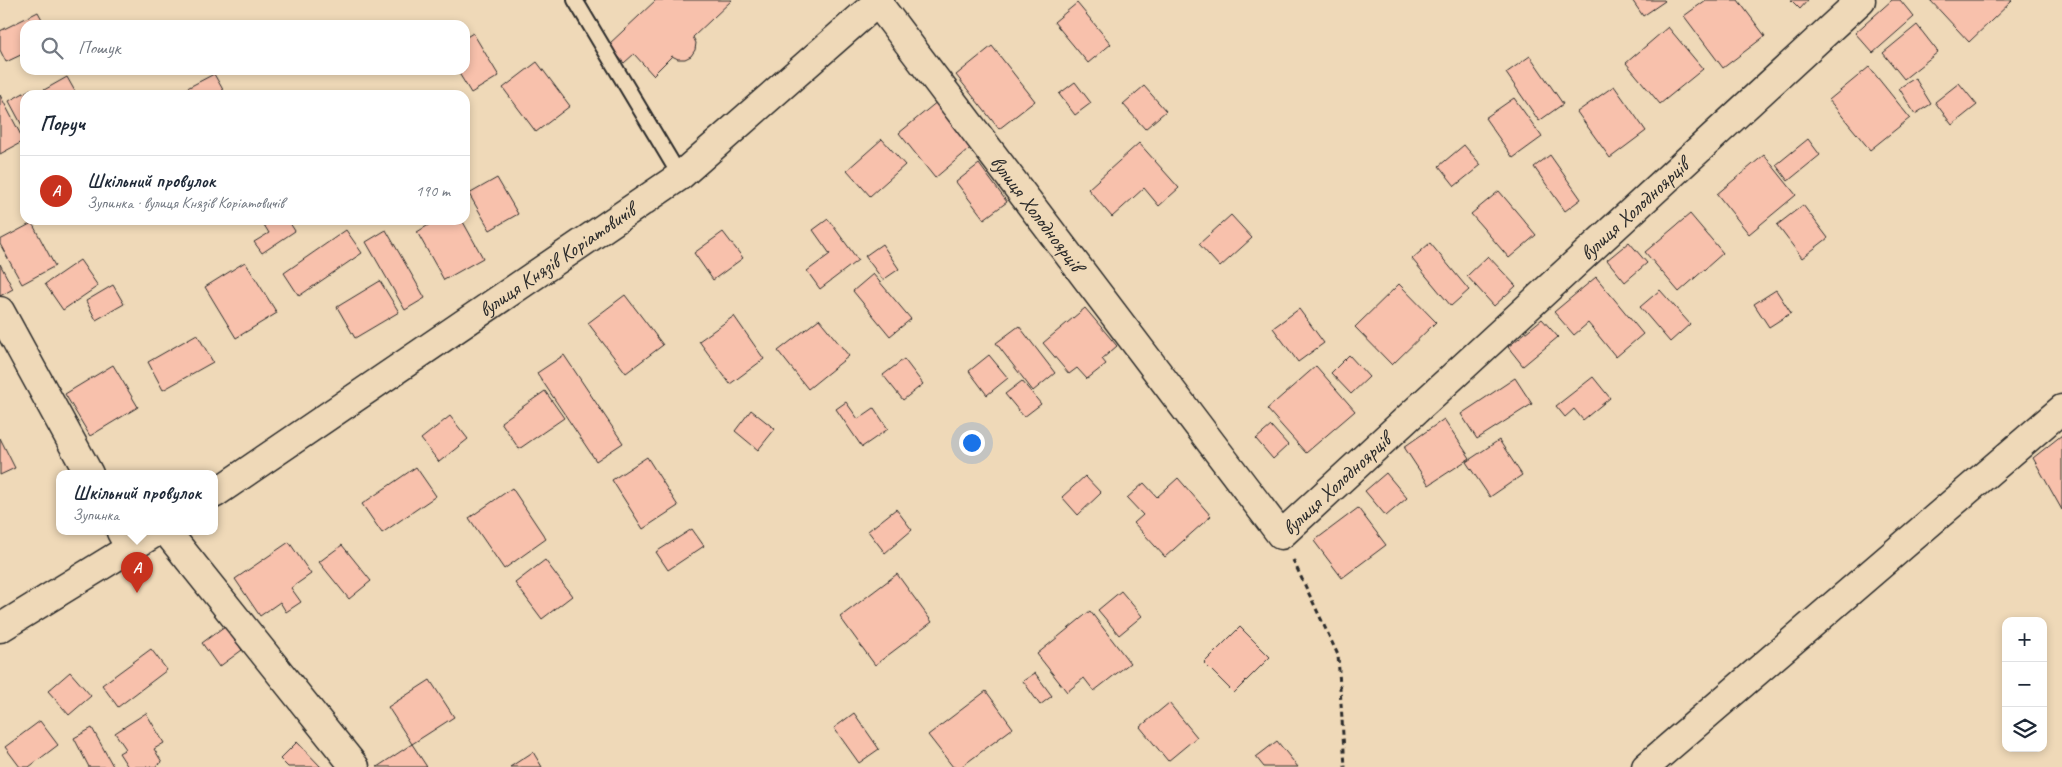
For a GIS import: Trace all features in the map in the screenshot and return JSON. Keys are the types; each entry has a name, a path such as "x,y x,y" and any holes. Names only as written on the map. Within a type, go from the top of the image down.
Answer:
{"street":[{"name":"вулиця Холодноярців","path":"878,1 1281,535 1861,0"},
{"name":"вулиця Князів Коріатовичів","path":"218,491 680,176 878,1"},
{"path":"0,311 87,470"},
{"path":"1646,767 2062,409"},
{"path":"0,628 125,540 144,535"},
{"path":"169,535 355,767"}],"lane":[{"path":"575,0 680,176"}],"path":[{"path":"1281,535 1338,655 1346,767"}],"building":[{"path":"656,0 732,0 693,37 696,43 695,50 691,56 685,59 678,59 672,56 653,75 634,54 624,63 608,45"},
{"path":"1632,0 1664,0 1665,1 1643,16"},
{"path":"1706,0 1738,0 1765,36 1723,68 1684,16"},
{"path":"1791,0 1808,0 1800,9"},
{"path":"1892,0 1900,0 1914,17 1873,53 1855,33"},
{"path":"1930,0 2011,0 2012,1 1969,42"},
{"path":"1077,3 1111,44 1088,63 1054,22"},
{"path":"38,12 42,20 22,20"},
{"path":"20,21 20,55 6,62 0,50 0,31"},
{"path":"1917,25 1938,52 1904,79 1883,53"},
{"path":"1668,27 1703,69 1660,104 1626,63"},
{"path":"473,33 499,76 471,93 460,75 470,75 470,35"},
{"path":"992,46 1035,101 999,129 956,75"},
{"path":"1530,56 1563,104 1539,121 1506,73"},
{"path":"537,62 570,106 536,132 503,88"},
{"path":"1869,67 1910,118 1870,150 1829,100"},
{"path":"215,75 223,90 184,90"},
{"path":"67,77 74,90 44,90"},
{"path":"1915,78 1931,104 1915,114 1899,88"},
{"path":"1075,82 1091,103 1075,115 1059,94"},
{"path":"1959,83 1977,105 1952,125 1935,102"},
{"path":"1144,86 1166,111 1145,129 1123,104"},
{"path":"1614,86 1646,131 1610,158 1577,112"},
{"path":"0,95 20,133 20,143 0,154"},
{"path":"20,95 20,122 9,101"},
{"path":"1514,98 1542,137 1513,158 1485,118"},
{"path":"938,101 974,145 935,178 899,133"},
{"path":"882,139 905,165 870,196 847,170"},
{"path":"1808,139 1820,155 1788,181 1776,165"},
{"path":"1139,143 1179,188 1159,206 1144,188 1112,217 1088,189"},
{"path":"1464,145 1481,165 1455,186 1439,166"},
{"path":"1550,155 1581,199 1565,211 1534,167"},
{"path":"1764,155 1796,195 1749,234 1717,194"},
{"path":"979,164 1007,202 984,219 956,182"},
{"path":"497,178 518,214 490,230 470,193"},
{"path":"1499,191 1536,235 1509,258 1471,214"},
{"path":"1803,205 1828,238 1802,258 1777,225"},
{"path":"1690,214 1723,253 1679,292 1645,252"},
{"path":"1231,215 1252,238 1220,267 1199,244"},
{"path":"828,219 858,260 820,289 807,271 830,254 813,230"},
{"path":"28,225 33,225 55,266 22,284 0,244 0,240"},
{"path":"264,225 291,225 295,231 262,253 254,242 269,233"},
{"path":"429,225 465,225 483,258 444,280 417,232"},
{"path":"346,230 362,253 299,296 284,273"},
{"path":"386,230 425,298 405,310 366,242"},
{"path":"723,232 743,258 713,280 694,253"},
{"path":"1629,242 1647,263 1625,282 1607,260"},
{"path":"1430,243 1469,290 1451,306 1412,259"},
{"path":"882,244 899,269 883,280 865,256"},
{"path":"1488,256 1516,286 1494,306 1467,276"},
{"path":"80,260 98,286 63,310 45,284"},
{"path":"245,262 277,313 236,338 205,287"},
{"path":"0,264 13,289 0,296"},
{"path":"873,274 911,319 890,336 853,291"},
{"path":"1596,277 1643,334 1616,357 1588,323 1574,335 1554,312"},
{"path":"380,281 399,312 355,338 337,307"},
{"path":"1399,284 1436,322 1392,365 1355,327"},
{"path":"113,285 124,304 96,320 86,301"},
{"path":"1660,290 1690,324 1670,342 1640,307"},
{"path":"1776,290 1791,313 1769,327 1754,304"},
{"path":"625,295 663,345 626,373 588,323"},
{"path":"1085,308 1117,346 1102,359 1106,364 1087,379 1077,368 1069,374 1043,343"},
{"path":"1299,309 1324,343 1298,362 1273,328"},
{"path":"734,316 764,359 730,384 699,341"},
{"path":"819,319 849,356 808,389 778,351"},
{"path":"1542,319 1558,337 1523,366 1508,347"},
{"path":"1019,326 1055,373 1033,391 996,343"},
{"path":"197,334 213,362 163,390 148,362"},
{"path":"564,355 623,443 596,461 537,373"},
{"path":"989,355 1008,378 987,395 969,371"},
{"path":"1349,355 1369,377 1351,394 1331,373"},
{"path":"904,359 923,384 903,400 883,375"},
{"path":"113,365 138,407 90,436 65,394"},
{"path":"1316,366 1355,411 1306,453 1267,409"},
{"path":"1593,377 1610,398 1583,420 1574,409 1565,417 1556,406"},
{"path":"1515,378 1532,404 1477,439 1461,414"},
{"path":"1022,381 1041,404 1024,417 1005,394"},
{"path":"545,391 564,418 519,449 501,422"},
{"path":"846,402 858,419 874,408 888,429 862,447 836,409"},
{"path":"751,410 775,429 758,450 735,431"},
{"path":"450,416 468,439 439,462 421,439"},
{"path":"1444,419 1470,458 1429,485 1404,447"},
{"path":"1271,426 1288,445 1273,459 1256,439"},
{"path":"2062,435 2062,510 2033,458"},
{"path":"0,438 15,468 0,475"},
{"path":"1499,440 1522,475 1490,497 1466,462"},
{"path":"647,457 678,506 643,529 612,480"},
{"path":"416,467 436,496 382,533 362,504"},
{"path":"1386,473 1407,498 1386,516 1365,491"},
{"path":"1085,476 1101,493 1078,515 1062,497"},
{"path":"1178,478 1211,516 1165,557 1134,523 1143,515 1127,498 1144,483 1157,497"},
{"path":"512,488 546,539 504,569 469,518"},
{"path":"1358,508 1386,545 1342,578 1314,541"},
{"path":"896,509 912,530 885,553 868,531"},
{"path":"692,529 704,546 668,570 656,552"},
{"path":"289,542 311,574 291,588 301,602 286,612 280,602 260,616 235,579"},
{"path":"342,545 371,581 349,599 319,562"},
{"path":"545,560 572,596 542,619 515,583"},
{"path":"897,574 932,622 875,665 840,617"},
{"path":"1121,591 1142,616 1119,635 1098,610"},
{"path":"1090,611 1130,663 1094,691 1084,678 1067,692 1037,654"},
{"path":"225,626 242,650 219,667 202,643"},
{"path":"1240,627 1270,657 1234,693 1204,663"},
{"path":"151,649 167,670 118,707 102,685"},
{"path":"70,672 91,696 69,715 48,691"},
{"path":"1035,673 1052,696 1040,705 1023,681"},
{"path":"430,680 454,717 412,744 388,707"},
{"path":"986,691 1013,728 961,767 953,767 928,735"},
{"path":"1169,703 1197,737 1168,761 1140,727"},
{"path":"146,713 164,743 154,749 162,762 155,767 128,767 119,753 126,749 115,733"},
{"path":"854,713 879,749 859,763 834,728"},
{"path":"40,721 58,745 29,767 20,767 5,747"},
{"path":"92,728 112,767 89,767 74,738"},
{"path":"1277,741 1298,767 1264,767 1256,757"},
{"path":"297,742 321,767 288,767 280,759"},
{"path":"412,744 427,767 377,767"},
{"path":"533,752 542,767 510,767"}],"place":[{"name":"Шкільний провулок","path":"137,593"}]}
